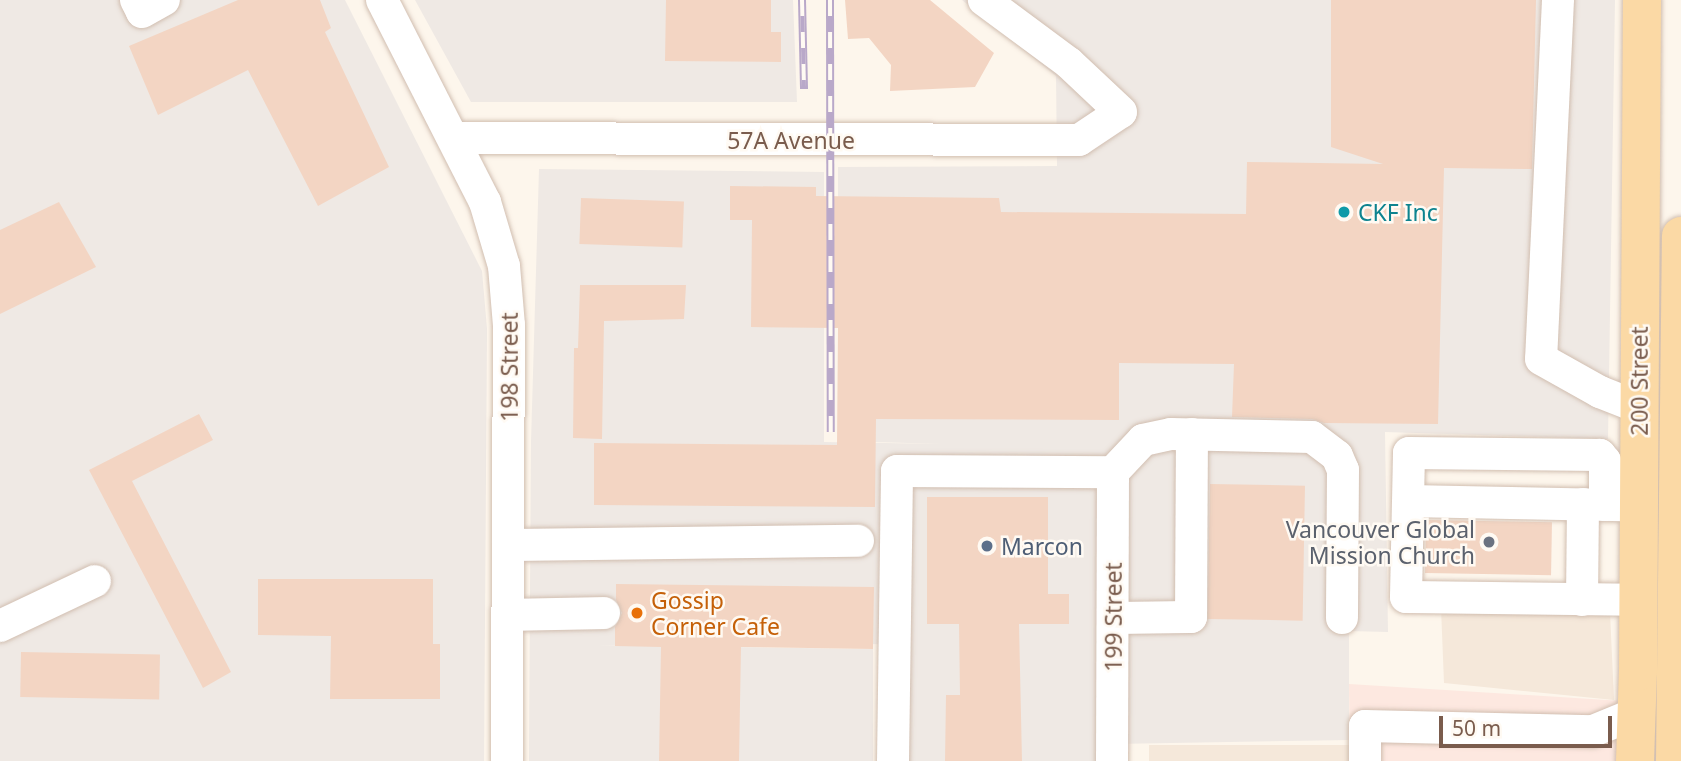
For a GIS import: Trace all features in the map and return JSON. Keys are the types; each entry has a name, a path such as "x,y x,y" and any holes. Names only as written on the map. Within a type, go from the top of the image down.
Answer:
{"main road":[{"name":"200 Street","path":"1635,761 1638,600 1609,505 1638,407 1642,0"},
{"name":"200 Street","path":"1675,761 1681,236"}],"street":[{"path":"136,0 142,12 164,0"},
{"name":"198 Street","path":"382,0 485,202 504,266 509,325 507,761"},
{"name":"57A Avenue","path":"453,138 1079,140 1121,112 1069,63 984,0"},
{"path":"1558,0 1541,359 1600,392 1638,407"},
{"path":"1639,275 1681,276"},
{"path":"893,761 897,471 1113,472 1143,440 1171,434 1312,437 1337,456 1343,470 1342,618"},
{"path":"1114,618 1191,617 1192,434"},
{"path":"1582,600 1609,505 1605,461 1600,455 1409,453 1406,597 1582,600 1638,600"},
{"name":"199 Street","path":"1112,761 1113,472"},
{"path":"1409,501 1609,505"},
{"path":"508,545 858,541"},
{"path":"0,626 95,581"},
{"path":"508,615 604,613"},
{"path":"1365,761 1365,726 1593,731 1637,713"}],"shaded area":[{"path":"0,0 345,0 482,271 487,329 484,761 0,761"},
{"path":"415,0 793,0 797,102 471,102"},
{"path":"962,0 1615,0 1608,439 1385,432 1388,632 1349,631 1349,740 1114,744 1113,761 901,761 901,644 597,645 873,649 873,761 529,761 531,441 539,169 824,172 824,442 944,444 838,441 838,167 1057,166 1056,76"},
{"path":"1441,608 1610,612 1614,700 1444,683"},
{"path":"1349,684 1623,701 1622,761 1350,761"},
{"path":"1149,745 1349,745 1349,761 1149,761"}],"building":[{"path":"238,0 320,0 331,28 325,32 389,167 318,206 248,70 158,115 129,46"},
{"path":"666,0 771,0 771,32 781,32 781,62 665,61"},
{"path":"845,0 930,0 994,53 975,87 890,91 891,65 869,38 848,39"},
{"name":"CKF Inc","path":"1331,0 1536,0 1532,169 1444,168 1438,424 1324,423 1312,419 1232,417 1234,364 1119,363 1119,420 876,419 875,507 594,505 594,443 837,445 838,328 751,327 752,220 730,220 730,186 816,187 816,196 999,198 1001,212 1246,214 1247,162 1383,164 1331,147"},
{"path":"581,198 684,202 682,248 579,244"},
{"path":"59,202 96,267 0,314 0,230"},
{"path":"580,285 686,285 684,319 604,321 602,439 573,438 574,348 578,348"},
{"path":"199,414 213,440 132,481 231,672 203,688 89,470"},
{"path":"1210,484 1305,486 1303,621 1208,619"},
{"name":"Marcon","path":"927,497 1048,497 1048,594 1069,594 1069,624 1019,624 1022,761 945,761 946,695 960,695 959,624 927,624"},
{"name":"Vancouver Global Mission Church","path":"1426,520 1552,522 1551,575 1425,573"},
{"path":"258,579 433,579 433,644 440,644 440,699 330,699 331,636 258,635"},
{"path":"616,584 874,587 873,649 741,647 739,761 659,761 661,647 615,646 615,627 622,613 616,600"},
{"path":"21,652 160,654 159,699 20,697"}],"railway":[{"path":"802,0 804,89"},
{"path":"830,0 831,432"}],"place":[{"name":"CKF Inc","path":"1344,212"},
{"name":"Vancouver Global Mission Church","path":"1489,542"},
{"name":"Marcon","path":"987,546"},
{"name":"Gossip Corner Cafe","path":"637,613"}]}
